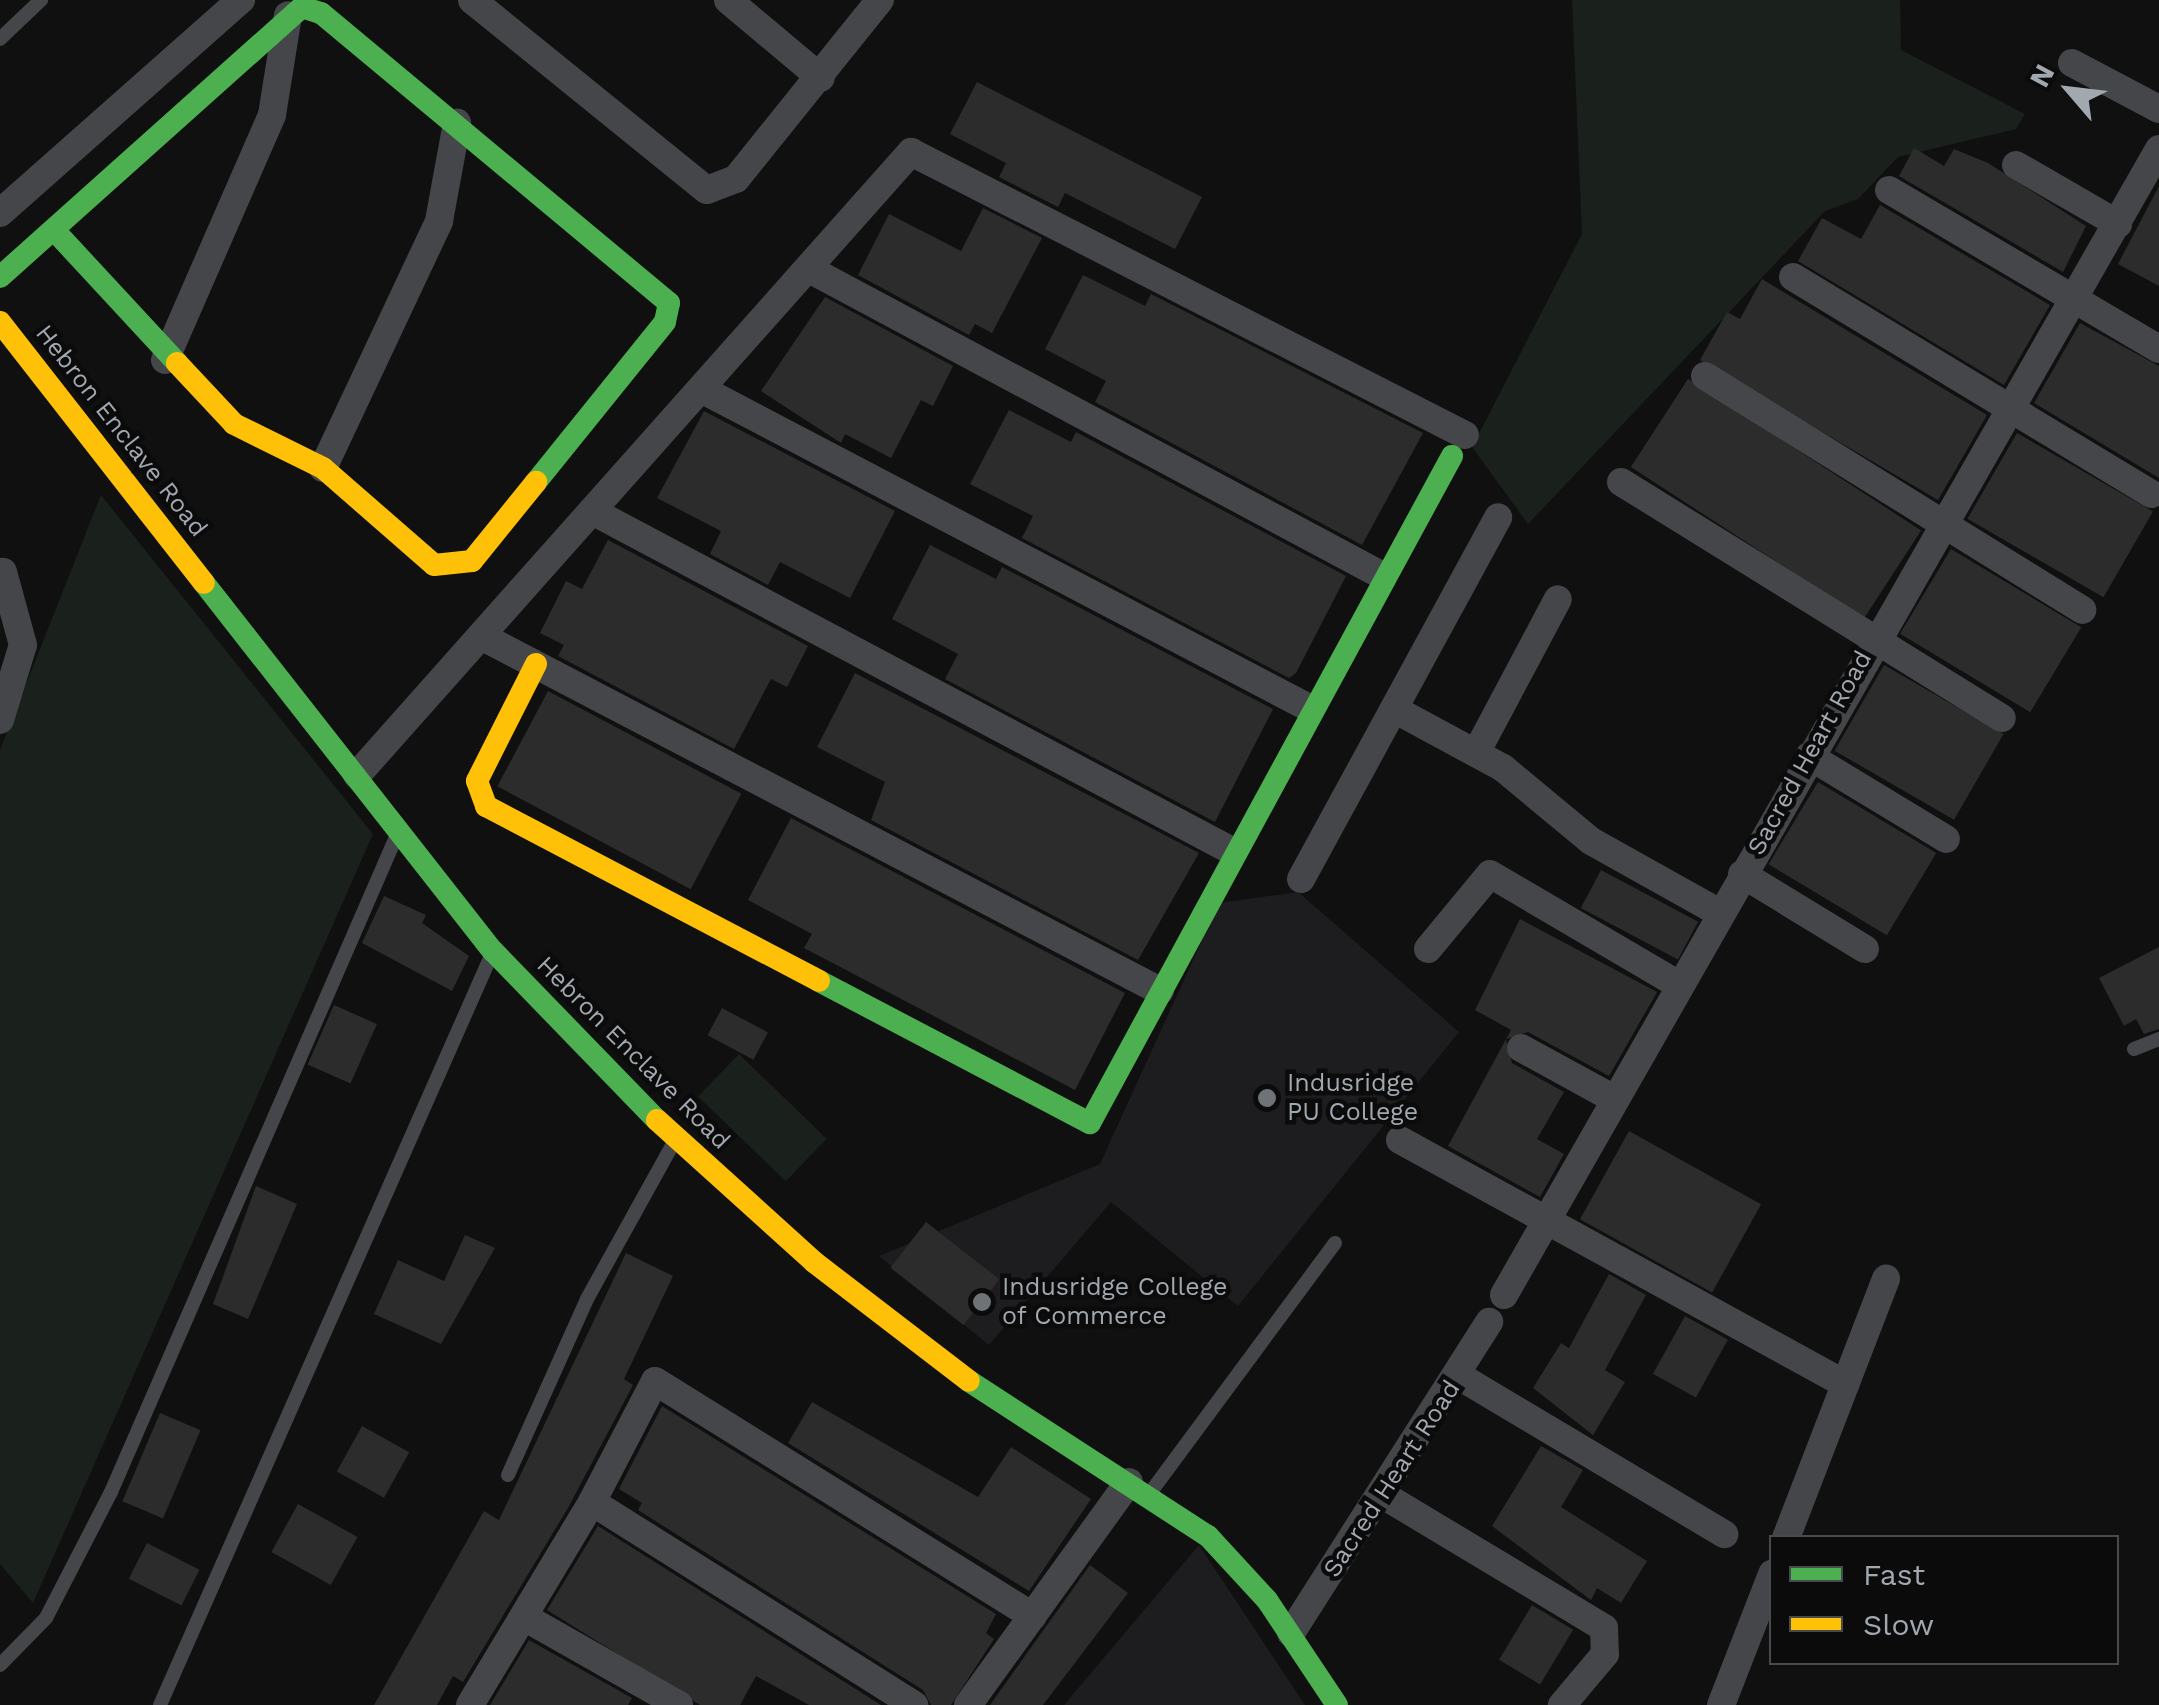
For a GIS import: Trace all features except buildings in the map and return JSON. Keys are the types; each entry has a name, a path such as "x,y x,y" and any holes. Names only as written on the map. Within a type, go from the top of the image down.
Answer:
{"street":[{"path":"0,213 241,0"},
{"path":"472,0 706,190 736,179 880,0"},
{"path":"728,0 821,78"},
{"path":"165,360 272,115 288,13"},
{"path":"0,277 288,13 321,13 662,288 665,322 462,565 434,566 323,468 234,424 165,360 54,230"},
{"path":"2072,63 2159,110"},
{"path":"323,468 439,221 457,123"},
{"name":"Sacred Heart Road","path":"1504,1295 1874,639 2076,300 2159,149"},
{"path":"357,775 808,268 918,151 1458,446 1232,851 1098,1115 1080,1124 752,952 478,798 476,780 536,664"},
{"path":"2016,165 2118,224"},
{"path":"1889,190 2159,348"},
{"path":"808,268 1383,576"},
{"path":"1793,277 2008,412 2151,494"},
{"name":"Hebron Enclave Road","path":"0,322 493,951 676,1139 944,1365 1139,1488 1227,1554 1292,1633 1338,1705"},
{"path":"1705,376 2082,610"},
{"path":"701,389 1309,708"},
{"path":"1621,482 2002,718"},
{"path":"592,511 1232,851"},
{"path":"1301,879 1498,516"},
{"path":"0,733 23,645 1,572"},
{"path":"1476,753 1558,599"},
{"path":"481,636 1160,991"},
{"path":"1394,708 1476,753 1592,841 1720,913"},
{"path":"1808,756 1946,839"},
{"path":"1428,950 1490,874 1679,985"},
{"path":"1742,874 1865,949"},
{"path":"1521,1048 1614,1100"},
{"path":"1400,1140 1845,1384"},
{"path":"1787,1535 1886,1279"},
{"name":"Sacred Heart Road","path":"1292,1633 1459,1376 1489,1322"},
{"path":"1459,1376 1724,1534"},
{"path":"470,1705 526,1618 655,1381 1032,1616"},
{"path":"968,1705 1032,1616 1139,1488"},
{"path":"1383,1494 1604,1628 1605,1654 1562,1705"},
{"path":"592,1502 914,1705"},
{"path":"1721,1705 1769,1582"},
{"path":"526,1618 679,1705"}],"lane":[{"path":"0,39 41,0"},
{"path":"0,1665 46,1618 111,1492 399,831"},
{"path":"160,1705 493,951"},
{"path":"2134,1049 2159,1039"},
{"path":"508,1474 587,1299 676,1139"},
{"path":"1139,1488 1335,1243"}],"shaded area":[{"path":"1572,0 1900,0 1901,50 2025,114 2016,129 1898,157 1858,199 1825,211 1528,524 1472,447 1582,234"},
{"path":"101,495 373,834 33,1603 0,1564 0,750"},
{"name":"Indusridge PU College","path":"1298,892 1459,1032 1238,1306 1111,1202 989,1345 879,1256 1100,1164 1219,903"},
{"path":"739,1054 827,1139 786,1181 698,1096"},
{"path":"1199,1545 1305,1705 1064,1705"}],"traffic: fast":[{"path":"0,277 302,7 321,13 669,303 665,322 536,482"},
{"path":"54,230 177,363"},
{"path":"819,981 1090,1123 1452,456"},
{"path":"204,583 493,951 657,1120"},
{"path":"969,1381 1208,1536 1267,1600 1337,1705"}],"traffic: slow":[{"path":"0,322 204,583"},
{"path":"177,363 234,424 323,468 434,565 472,561 536,482"},
{"path":"536,664 477,781 486,806 819,981"},
{"path":"657,1120 814,1262 969,1381"}],"place":[{"name":"Indusridge PU College","path":"1267,1098"},
{"name":"Indusridge College of Commerce","path":"982,1302"}]}
